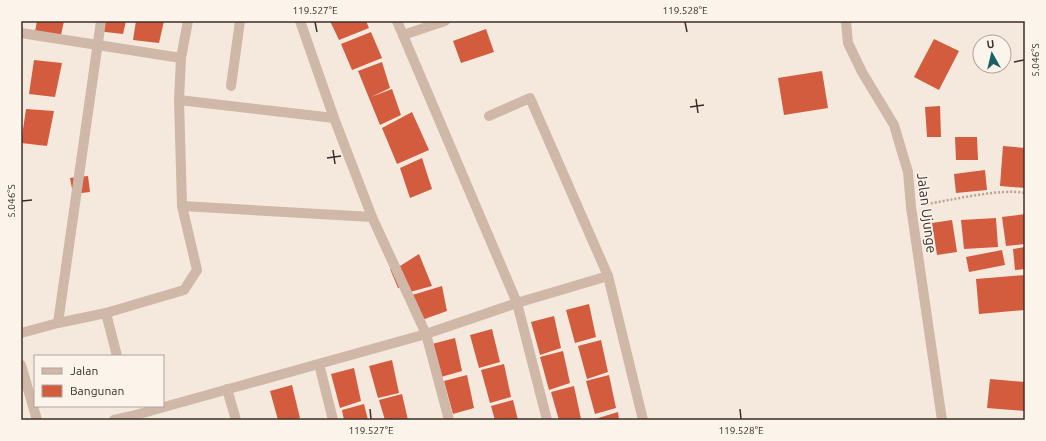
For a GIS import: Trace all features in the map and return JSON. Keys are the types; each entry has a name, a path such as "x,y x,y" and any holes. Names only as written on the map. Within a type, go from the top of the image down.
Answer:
{"street":[{"path":"58,323 101,21"},
{"path":"21,333 58,323 106,313 184,290 197,270 182,206 179,100 181,58 188,21"},
{"path":"231,86 239,23 250,21"},
{"path":"300,21 334,118 372,217 426,334 449,420"},
{"path":"397,21 517,303 547,420"},
{"path":"403,35 445,21"},
{"name":"Jalan Ujunge","path":"846,21 848,43 862,72 894,126 908,172 911,207 942,420"},
{"path":"21,33 181,58"},
{"path":"490,116 530,98 608,276 643,420"},
{"path":"179,100 334,118"},
{"path":"182,206 372,217"},
{"path":"164,406 426,334 517,303 608,276"},
{"path":"106,313 117,355"},
{"path":"319,364 333,420"},
{"path":"21,365 37,420"},
{"path":"227,389 236,420"},
{"path":"114,420 159,407"}],"path":[{"path":"911,207 987,194 1012,192 1025,193"}],"building":[{"path":"37,21 64,21 61,35 35,32"},
{"path":"99,21 126,21 123,34 97,31"},
{"path":"136,21 164,21 159,43 133,40"},
{"path":"330,21 366,21 369,28 339,40"},
{"path":"486,29 494,52 461,63 453,41"},
{"path":"371,32 382,58 352,70 341,44"},
{"path":"934,39 959,51 939,90 914,77"},
{"path":"34,60 62,63 55,97 29,94"},
{"path":"382,62 390,88 371,97 392,89 401,115 380,125 358,71"},
{"path":"822,71 828,108 784,115 778,78"},
{"path":"940,106 941,137 927,137 925,107"},
{"path":"26,109 54,111 47,146 21,143"},
{"path":"412,112 429,150 397,164 382,128"},
{"path":"955,137 977,137 978,160 956,160"},
{"path":"1003,146 1025,148 1025,188 1000,186"},
{"path":"422,158 432,189 410,198 400,168"},
{"path":"985,170 987,190 956,193 954,174"},
{"path":"88,176 90,192 73,194 70,178"},
{"path":"1025,214 1025,244 1006,246 1002,217"},
{"path":"996,218 998,247 964,249 961,220"},
{"path":"952,220 957,252 937,255 932,223"},
{"path":"1025,247 1025,269 1015,270 1013,249"},
{"path":"1002,250 1005,265 969,272 966,257"},
{"path":"419,254 432,286 410,292 406,287 398,288 390,269 400,266"},
{"path":"1025,275 1025,310 979,314 976,279"},
{"path":"442,286 447,311 419,321 409,296"},
{"path":"589,304 596,337 575,343 566,310"},
{"path":"554,316 561,348 540,355 531,322"},
{"path":"492,329 500,362 479,368 470,335"},
{"path":"455,338 462,371 441,377 432,344"},
{"path":"601,340 608,372 587,379 578,346"},
{"path":"563,351 570,383 549,390 540,357"},
{"path":"392,360 399,393 378,398 369,366"},
{"path":"504,364 511,397 490,403 481,370"},
{"path":"354,368 361,401 340,408 331,374"},
{"path":"467,375 474,408 453,414 444,381"},
{"path":"609,375 616,408 595,414 586,381"},
{"path":"990,379 1025,382 1025,411 987,408"},
{"path":"292,385 300,418 294,420 278,420 270,391"},
{"path":"574,386 581,419 559,420 551,392"},
{"path":"402,394 408,420 385,420 379,400"},
{"path":"513,400 518,420 495,420 491,406"},
{"path":"364,404 368,420 344,420 342,410"},
{"path":"618,412 619,420 595,420 595,419"}]}
